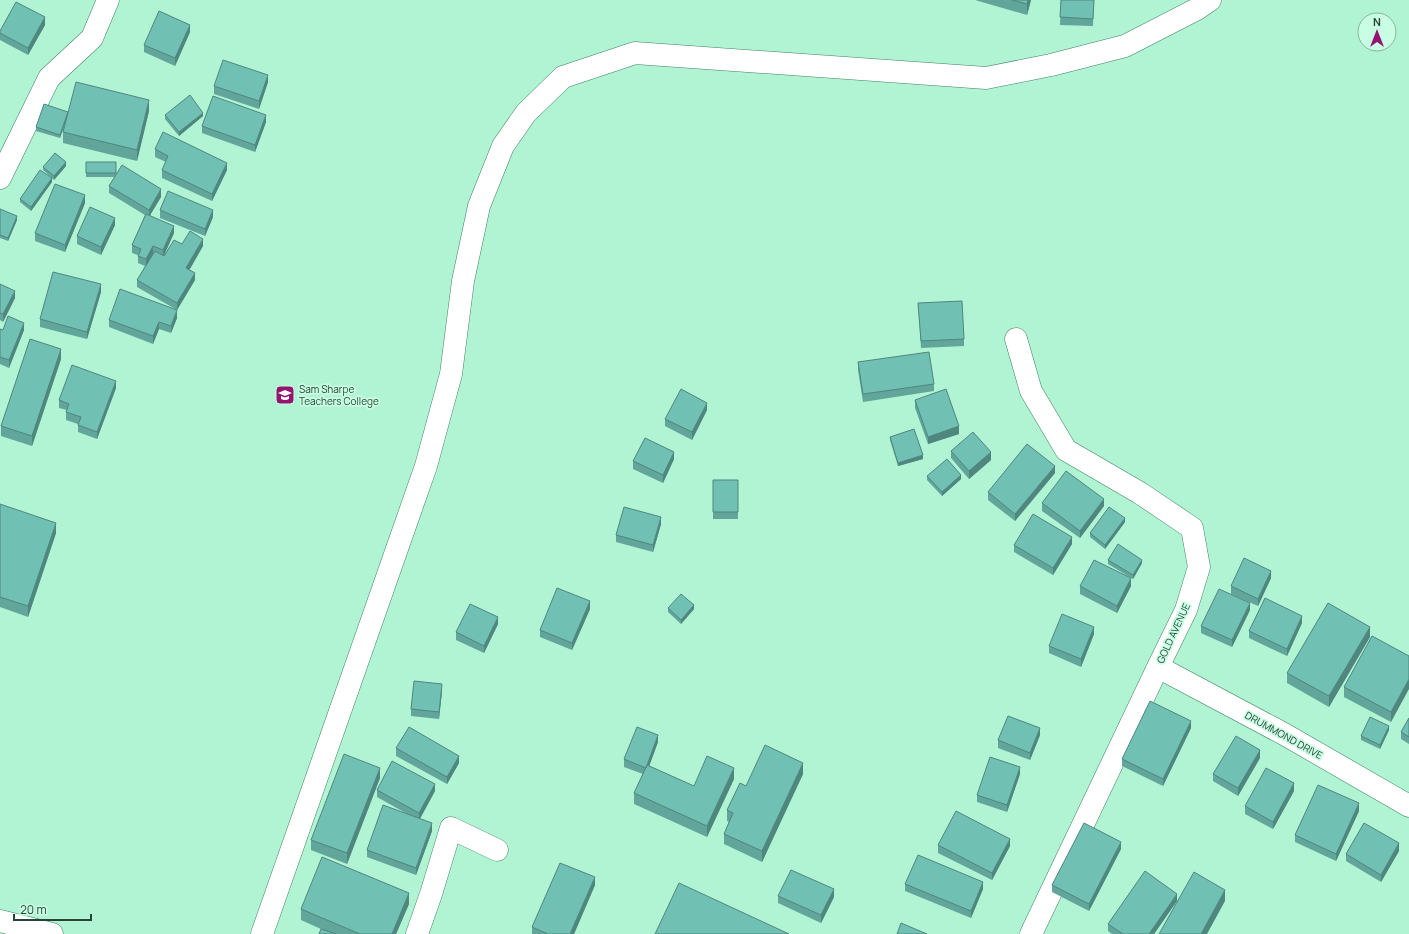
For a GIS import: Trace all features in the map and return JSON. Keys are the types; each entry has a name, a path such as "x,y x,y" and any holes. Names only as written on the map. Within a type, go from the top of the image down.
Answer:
{"street":[{"path":"0,178 49,78 92,38 108,0"},
{"path":"262,934 426,466 451,374 463,281 479,206 503,146 531,108 563,77 635,53 986,78 1051,65 1125,46 1197,9 1210,0"},
{"name":"GOLD AVENUE","path":"1016,339 1031,391 1066,450 1140,493 1192,528 1199,567 1186,610 1031,934"},
{"name":"DRUMMOND DRIVE","path":"1158,667 1284,734 1409,806"},
{"path":"417,934 431,894 450,828 497,850"},
{"path":"0,921 52,934"}],"building":[{"path":"1012,0 1028,0 1027,4"},
{"path":"1061,0 1094,0 1093,19 1060,17"},
{"path":"16,2 45,17 28,48 0,33"},
{"path":"159,11 190,25 175,58 144,45"},
{"path":"223,60 268,75 259,101 214,86"},
{"path":"76,82 149,100 137,150 63,132"},
{"path":"190,95 203,113 179,132 165,115"},
{"path":"213,96 266,115 255,145 202,126"},
{"path":"44,104 68,112 60,135 36,127"},
{"path":"163,132 227,163 212,194 162,170 168,156 155,149"},
{"path":"55,153 66,162 54,176 43,167"},
{"path":"86,162 116,162 116,173 86,173"},
{"path":"122,165 161,189 149,210 109,186"},
{"path":"40,170 52,178 31,207 20,199"},
{"path":"55,184 85,195 65,245 35,233"},
{"path":"168,191 213,210 205,229 160,210"},
{"path":"90,207 115,218 101,247 77,236"},
{"path":"0,209 17,216 8,238 0,235"},
{"path":"146,214 174,226 163,250 153,246 146,259 138,256 141,249 132,245"},
{"path":"190,231 203,239 186,268 195,273 177,303 137,280 155,251 164,256 174,240 182,244"},
{"path":"53,272 101,284 87,332 40,319"},
{"path":"0,284 15,291 3,314 0,313"},
{"path":"120,289 177,310 171,326 159,322 153,336 109,320"},
{"path":"962,301 964,339 921,341 918,303"},
{"path":"8,316 24,323 9,360 0,357 0,329 3,330"},
{"path":"30,339 61,349 32,436 1,426"},
{"path":"929,352 934,384 863,394 858,362"},
{"path":"72,365 116,381 97,432 78,425 81,417 66,412 69,404 59,400"},
{"path":"681,389 707,403 692,432 665,419"},
{"path":"946,389 959,426 928,437 915,400"},
{"path":"914,429 923,455 898,463 890,437"},
{"path":"973,432 991,452 969,471 951,451"},
{"path":"645,438 674,452 663,475 633,461"},
{"path":"1027,444 1055,466 1015,514 988,492"},
{"path":"947,459 961,475 942,492 927,476"},
{"path":"1066,471 1104,499 1080,531 1042,503"},
{"path":"713,480 738,480 738,512 713,512"},
{"path":"0,504 56,523 28,606 0,597"},
{"path":"624,507 661,517 653,545 616,535"},
{"path":"1109,507 1125,518 1105,545 1090,533"},
{"path":"1033,514 1072,537 1053,568 1014,545"},
{"path":"1118,544 1142,560 1133,575 1108,560"},
{"path":"1244,558 1271,571 1258,599 1231,586"},
{"path":"1094,560 1131,578 1117,606 1080,586"},
{"path":"557,588 590,601 572,643 540,630"},
{"path":"1219,589 1250,603 1232,640 1201,626"},
{"path":"681,594 694,605 681,620 668,608"},
{"path":"1265,598 1302,616 1287,649 1249,631"},
{"path":"1328,603 1370,627 1329,696 1287,673"},
{"path":"470,604 498,617 484,646 456,632"},
{"path":"1062,614 1094,627 1081,659 1049,646"},
{"path":"1372,636 1409,656 1409,679 1391,712 1344,687"},
{"path":"414,681 442,684 439,712 411,709"},
{"path":"1150,701 1191,721 1163,779 1122,759"},
{"path":"1008,716 1040,728 1030,753 998,740"},
{"path":"1370,717 1389,726 1380,745 1361,736"},
{"path":"1409,718 1409,737 1401,732"},
{"path":"409,727 459,756 447,777 396,748"},
{"path":"637,727 658,735 646,768 624,759"},
{"path":"1236,736 1260,750 1238,788 1213,774"},
{"path":"765,745 803,763 762,851 724,834 733,813 727,810 740,783 746,786"},
{"path":"344,754 380,768 347,853 311,840"},
{"path":"707,756 734,768 707,826 634,793 647,765 694,786"},
{"path":"990,757 1020,767 1007,805 977,795"},
{"path":"392,761 435,784 419,813 377,790"},
{"path":"1266,768 1294,783 1273,822 1245,806"},
{"path":"1318,785 1359,803 1336,854 1295,835"},
{"path":"383,805 432,823 416,868 367,850"},
{"path":"956,811 1010,839 992,873 938,845"},
{"path":"1084,823 1121,842 1089,904 1052,885"},
{"path":"1364,823 1399,843 1381,875 1346,854"},
{"path":"918,855 983,882 971,911 905,884"},
{"path":"322,857 409,893 392,934 360,934 301,909"},
{"path":"560,863 595,877 570,934 548,934 532,927"},
{"path":"791,870 834,889 821,915 778,896"},
{"path":"1145,871 1177,894 1149,934 1123,934 1108,924"},
{"path":"1194,872 1225,890 1201,934 1159,934"},
{"path":"679,883 789,934 655,934"},
{"path":"901,923 927,934 897,934"},
{"path":"321,929 336,934 319,934"}],"place":[{"name":"Sam Sharpe Teachers College","path":"285,395"}]}
